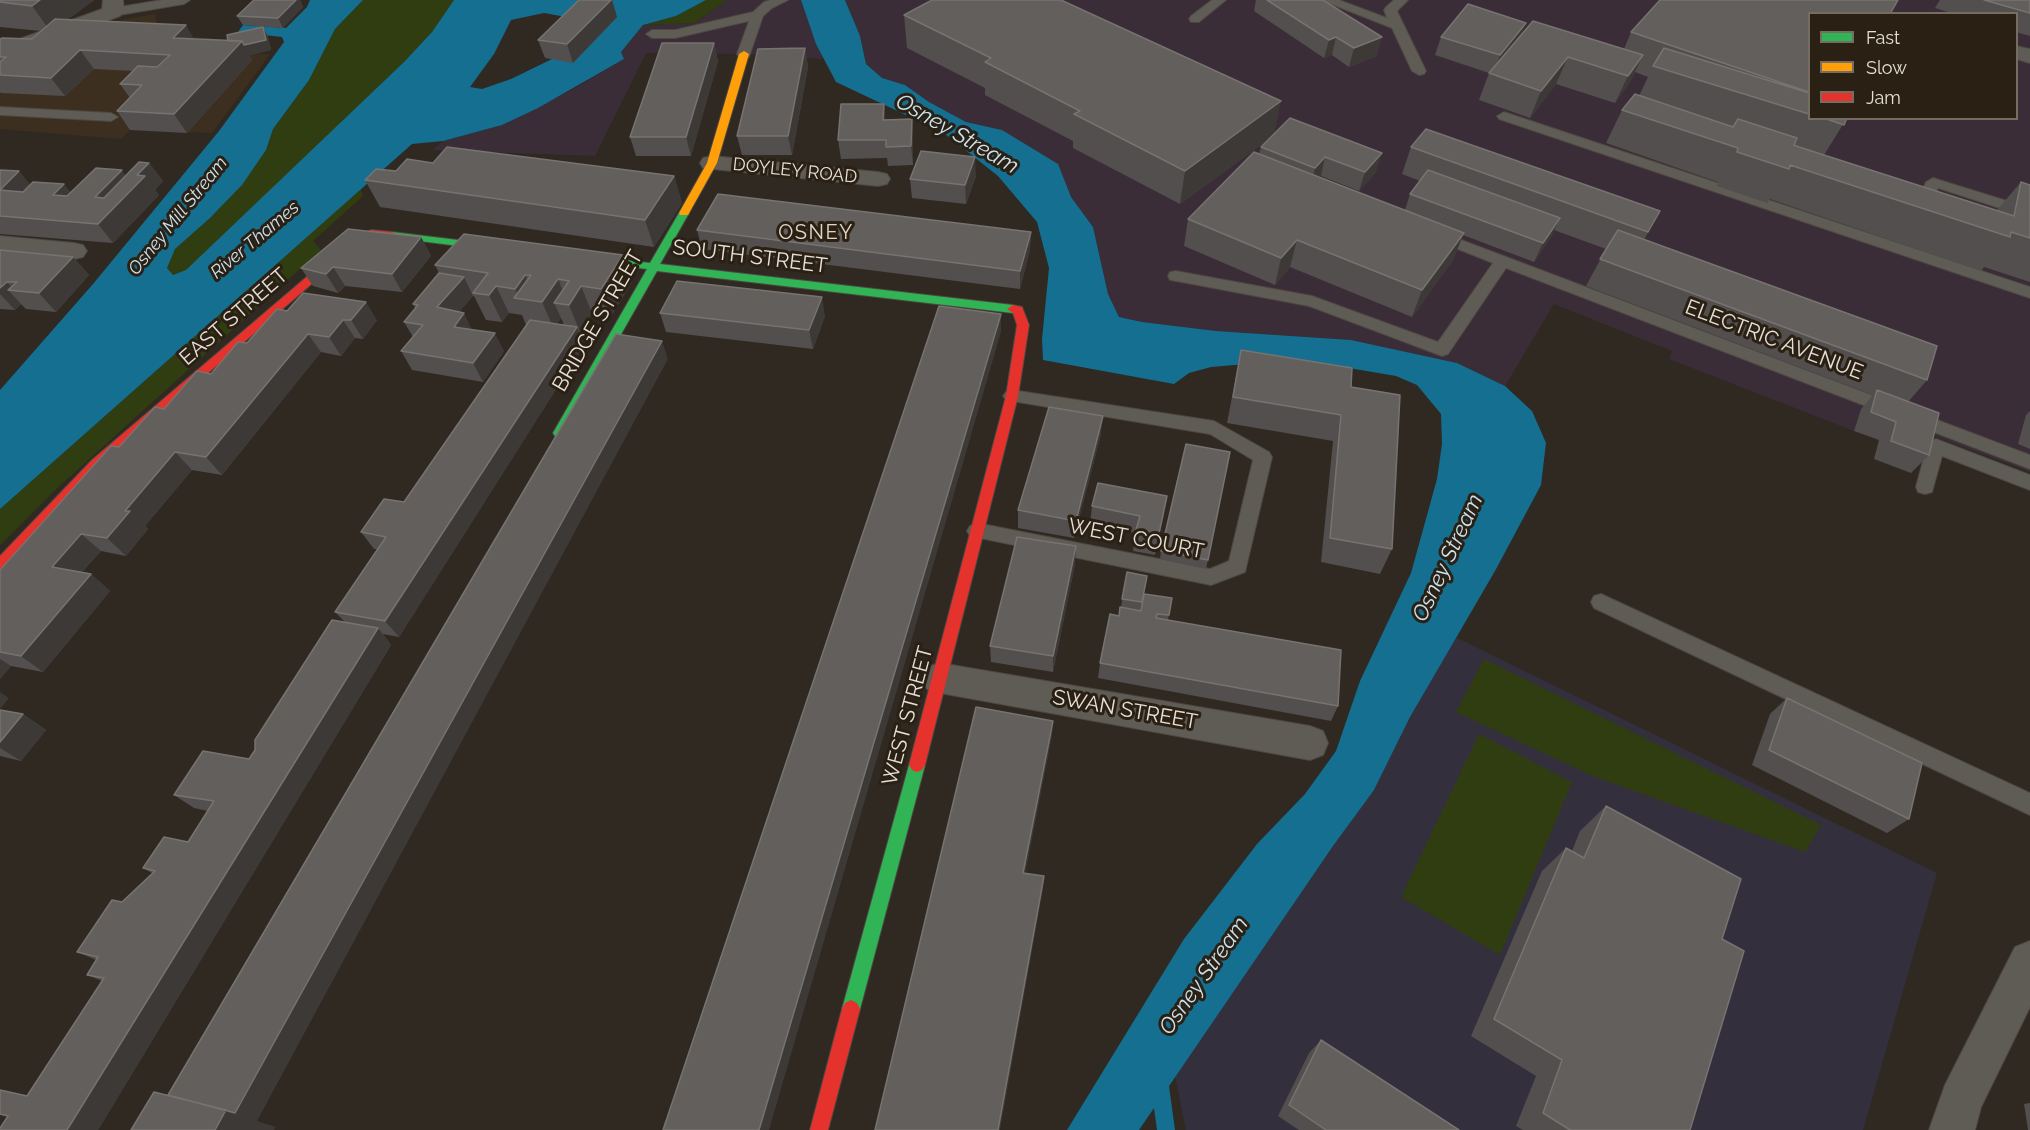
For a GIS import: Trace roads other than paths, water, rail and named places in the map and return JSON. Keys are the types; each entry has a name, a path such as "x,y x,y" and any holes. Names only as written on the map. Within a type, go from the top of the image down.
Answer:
{"street":[{"path":"0,54 113,6"},
{"name":"BRIDGE STREET","path":"553,443 712,163 744,54"},
{"name":"DOYLEY ROAD","path":"712,163 878,179"},
{"name":"EAST STREET","path":"0,565 96,463 347,248 371,233 510,249"},
{"path":"0,244 74,251"},
{"name":"SOUTH STREET","path":"567,256 1018,310"},
{"name":"WEST STREET","path":"819,1130 940,678 1012,396 1023,325 1018,310"},
{"name":"SWAN STREET","path":"940,678 1310,742"},
{"path":"1952,1130 1961,1101 2030,962"}],"lane":[{"path":"113,6 184,0"},
{"path":"652,34 675,34 757,15 768,5 782,0"},
{"path":"1195,19 1220,0"},
{"path":"1327,0 1398,26"},
{"path":"1402,0 1390,10 1419,71"},
{"path":"744,54 757,15"},
{"path":"0,111 111,117"},
{"path":"1504,116 2030,293"},
{"path":"1901,199 1923,206 1933,182 2030,213"},
{"name":"ELECTRIC AVENUE","path":"1420,229 2030,462"},
{"path":"1176,276 1312,301 1442,350 1502,261"},
{"name":"WEST COURT","path":"977,531 1211,577 1238,566 1263,457 1214,428 1012,396"},
{"path":"1925,487 1936,446 2030,483"},
{"path":"1601,602 2030,804"}],"water":[{"path":"310,0 363,0 335,29 309,80 273,129 266,150 242,185 175,249 167,268 173,275 186,270 405,61 432,32 454,0 706,0 676,16 643,25 621,52 624,59 538,108 502,125 443,141 412,144 0,509 0,390 93,284 219,131 284,42 282,37 238,32 243,25 286,28 307,7","holes":["544,13 583,20 552,59 511,79 482,89 470,87 494,54 511,20"]},
{"name":"Osney Stream","path":"801,0 845,0 860,36 866,64 882,78 905,85 929,102 966,122 1002,130 1058,164 1071,197 1093,227 1108,294 1119,317 1216,331 1351,340 1457,363 1505,386 1532,411 1546,443 1541,485 1495,571 1410,717 1374,790 1333,846 1139,1130 1067,1130 1184,939 1257,844 1305,794 1336,751 1360,681 1411,573 1437,479 1442,444 1441,414 1417,385 1396,376 1343,367 1258,363 1211,367 1189,373 1174,384 1043,360 1042,339 1049,268 1037,222 998,176 944,133 836,82 816,44"}],"waterway":[{"path":"1159,1079 1166,1130"}],"district":[{"name":"OSNEY","path":"816,233"}],"water label":[{"name":"Osney Mill Stream","path":"178,216"},
{"name":"River Thames","path":"255,240"}]}
